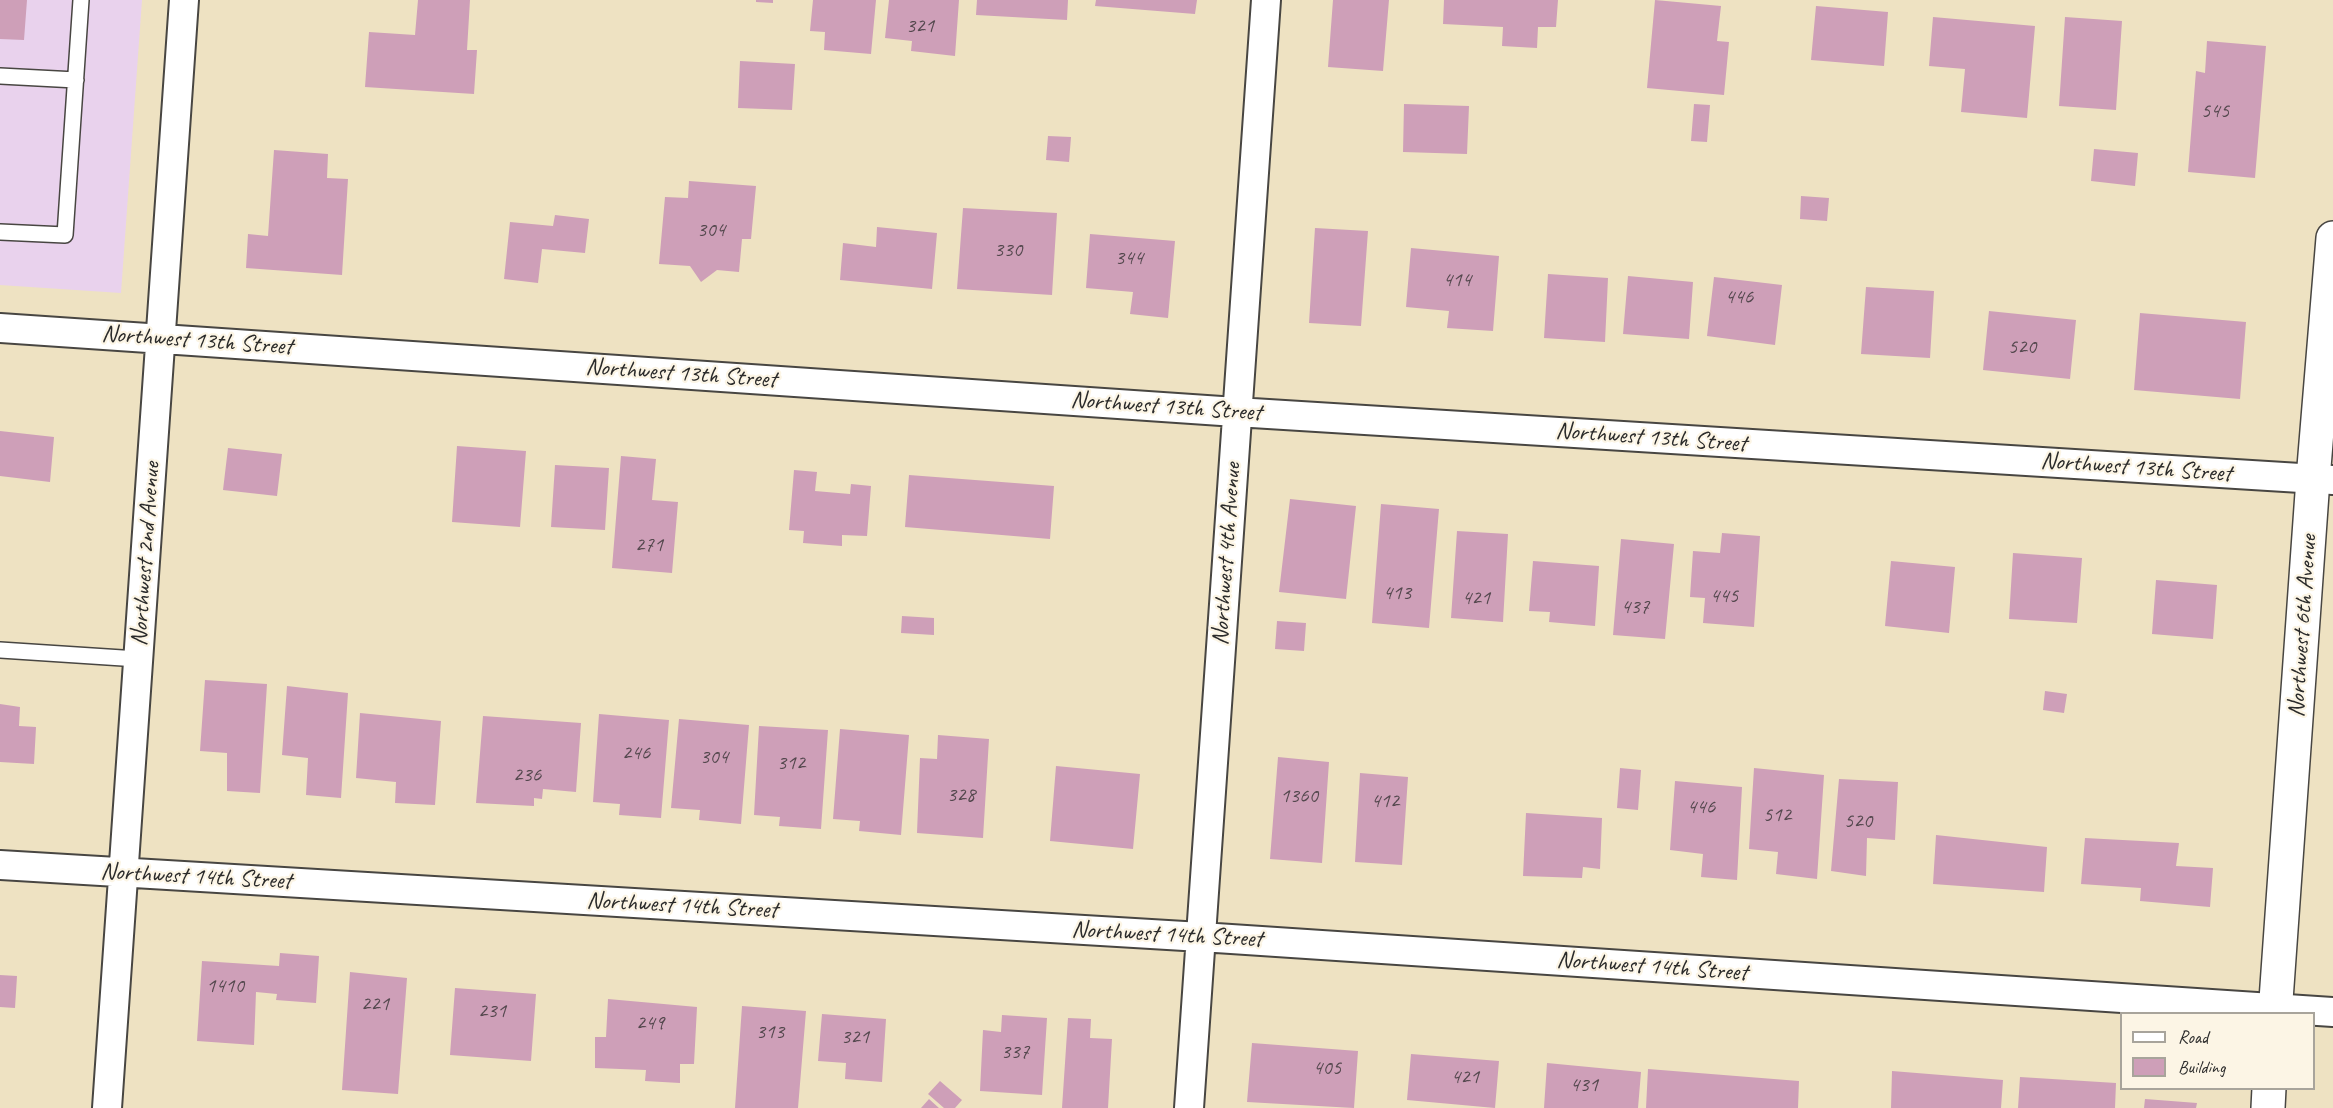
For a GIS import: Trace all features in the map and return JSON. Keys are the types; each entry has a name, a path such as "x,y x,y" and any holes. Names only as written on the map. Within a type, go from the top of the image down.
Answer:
{"street":[{"name":"Northwest 2nd Avenue","path":"107,1108 184,0"},
{"name":"Northwest 4th Avenue","path":"1189,1108 1266,0"},
{"name":"Northwest 6th Avenue","path":"2276,1011 2323,480 2333,238"},
{"name":"Northwest 13th Street","path":"0,328 1236,412 2323,480"},
{"name":"Northwest 14th Street","path":"0,865 1201,937 2276,1011 2333,1012"},
{"path":"2268,1108 2269,1090"}],"lane":[{"path":"0,232 65,235 81,0"},
{"path":"0,76 76,80"},
{"path":"0,650 138,659"}],"shaded area":[{"path":"0,0 142,0 121,293 0,285"}],"building":[{"path":"0,0 27,0 24,40 0,39"},
{"path":"418,0 470,0 467,50 477,50 474,94 365,87 369,32 415,35"},
{"path":"756,0 773,0 773,3 756,2"},
{"path":"813,0 876,0 871,54 824,50 825,32 810,31"},
{"path":"889,0 959,0 955,56 911,51 912,41 885,38"},
{"path":"977,0 1068,0 1067,20 976,15"},
{"path":"1096,0 1197,0 1195,14 1095,6"},
{"path":"1333,0 1389,0 1383,71 1328,67"},
{"path":"1444,0 1558,0 1556,27 1538,27 1537,48 1502,46 1503,27 1443,24"},
{"path":"1655,0 1721,6 1717,41 1729,42 1724,95 1647,88"},
{"path":"1816,6 1888,12 1884,66 1811,60"},
{"path":"1933,17 2035,26 2027,118 1961,112 1965,69 1929,66"},
{"path":"2065,17 2122,21 2116,110 2059,106"},
{"path":"2207,41 2266,46 2255,178 2188,172 2196,71 2205,73"},
{"path":"740,61 795,64 792,110 738,108"},
{"path":"1404,104 1469,106 1467,154 1403,152"},
{"path":"1694,104 1710,105 1707,142 1691,141"},
{"path":"1048,136 1071,137 1069,162 1046,160"},
{"path":"2094,149 2138,153 2135,186 2091,181"},
{"path":"274,150 328,154 327,178 348,179 342,275 246,268 248,234 268,236"},
{"path":"689,181 756,186 751,239 742,239 739,272 717,270 701,282 690,266 659,264 665,197 688,198"},
{"path":"1801,196 1829,198 1827,221 1800,219"},
{"path":"963,208 1057,213 1052,295 957,289"},
{"path":"555,215 589,219 585,253 542,249 538,283 504,279 510,222 553,226"},
{"path":"877,227 937,233 932,289 840,280 843,243 876,247"},
{"path":"1315,228 1368,231 1361,326 1309,323"},
{"path":"1090,234 1175,241 1168,318 1130,314 1133,292 1086,288"},
{"path":"1411,248 1499,256 1493,331 1447,328 1449,311 1406,307"},
{"path":"1548,274 1608,278 1605,342 1544,338"},
{"path":"1628,276 1693,282 1689,339 1623,334"},
{"path":"1714,277 1782,285 1775,345 1707,336"},
{"path":"1866,287 1934,291 1930,358 1861,354"},
{"path":"1989,311 2076,320 2070,379 1983,370"},
{"path":"2140,313 2246,322 2240,399 2134,390"},
{"path":"0,431 54,437 50,482 0,476"},
{"path":"457,446 526,451 520,527 452,522"},
{"path":"228,448 282,454 277,496 223,490"},
{"path":"621,456 656,459 652,500 678,502 672,573 612,568"},
{"path":"555,465 609,468 605,530 551,527"},
{"path":"794,470 817,472 815,491 850,494 851,484 871,486 867,536 842,535 842,546 803,543 804,531 789,530"},
{"path":"909,475 1054,486 1050,539 905,527"},
{"path":"1290,499 1356,506 1346,599 1279,592"},
{"path":"1381,504 1439,509 1429,628 1372,623"},
{"path":"1457,531 1508,534 1503,622 1451,618"},
{"path":"1722,533 1760,536 1754,627 1703,623 1705,598 1690,597 1693,551 1720,553"},
{"path":"1621,539 1674,544 1665,639 1613,635"},
{"path":"2013,553 2082,558 2077,623 2009,619"},
{"path":"1533,561 1599,566 1595,626 1549,622 1550,612 1529,611"},
{"path":"1891,561 1955,567 1949,633 1885,626"},
{"path":"2156,580 2217,585 2213,639 2152,634"},
{"path":"902,616 934,618 934,635 901,633"},
{"path":"1277,621 1306,623 1304,651 1275,649"},
{"path":"205,680 267,684 260,793 227,791 227,753 200,751"},
{"path":"287,686 348,693 341,798 306,795 308,758 282,755"},
{"path":"2045,691 2067,694 2064,713 2043,710"},
{"path":"0,704 20,707 19,726 36,727 34,764 0,762"},
{"path":"360,713 441,721 435,805 395,803 396,782 356,778"},
{"path":"599,714 669,720 661,818 619,815 620,804 593,802"},
{"path":"483,716 581,723 576,792 543,789 542,799 534,798 534,806 476,803"},
{"path":"679,719 749,725 741,824 699,820 700,810 671,808"},
{"path":"759,726 828,730 821,829 779,826 780,817 754,815"},
{"path":"840,729 909,735 901,835 859,831 860,821 833,819"},
{"path":"938,735 989,739 983,838 917,833 920,758 937,759"},
{"path":"1278,757 1329,762 1322,863 1270,859"},
{"path":"1056,766 1140,774 1133,849 1050,841"},
{"path":"1620,768 1641,770 1638,810 1617,808"},
{"path":"1754,768 1824,775 1817,879 1776,874 1778,852 1749,849"},
{"path":"1360,773 1408,777 1402,865 1355,862"},
{"path":"1839,779 1898,782 1895,840 1867,838 1866,876 1831,871"},
{"path":"1675,781 1742,787 1737,880 1701,877 1703,854 1670,850"},
{"path":"1526,813 1602,818 1600,869 1583,867 1582,878 1523,876"},
{"path":"1936,835 2047,847 2044,892 1933,884"},
{"path":"2085,838 2179,843 2176,866 2213,868 2210,907 2140,901 2141,888 2081,884"},
{"path":"280,953 319,956 316,1003 276,1000 277,994 256,992 254,1045 197,1041 202,961 279,966"},
{"path":"350,972 407,978 398,1094 342,1090"},
{"path":"0,975 17,976 15,1008 0,1007"},
{"path":"455,988 536,994 531,1061 450,1055"},
{"path":"608,999 697,1007 694,1064 680,1064 680,1083 645,1081 646,1070 595,1068 595,1037 606,1037"},
{"path":"742,1006 806,1011 798,1108 735,1108"},
{"path":"822,1014 886,1019 882,1082 845,1079 846,1063 818,1061"},
{"path":"1002,1015 1047,1018 1042,1095 980,1091 983,1030 1001,1032"},
{"path":"1068,1018 1091,1019 1090,1038 1112,1039 1108,1108 1062,1108"},
{"path":"1252,1043 1358,1051 1354,1108 1247,1102"},
{"path":"1411,1054 1499,1061 1495,1108 1407,1100"},
{"path":"1547,1063 1641,1072 1638,1108 1544,1108"},
{"path":"1648,1069 1799,1081 1798,1108 1646,1108"},
{"path":"1892,1071 2003,1080 2001,1108 1891,1108"},
{"path":"2020,1077 2116,1083 2115,1108 2018,1108"},
{"path":"940,1081 962,1100 955,1108 944,1108 928,1094"},
{"path":"929,1099 939,1108 921,1108"},
{"path":"2145,1099 2197,1103 2196,1108 2144,1108"}]}
